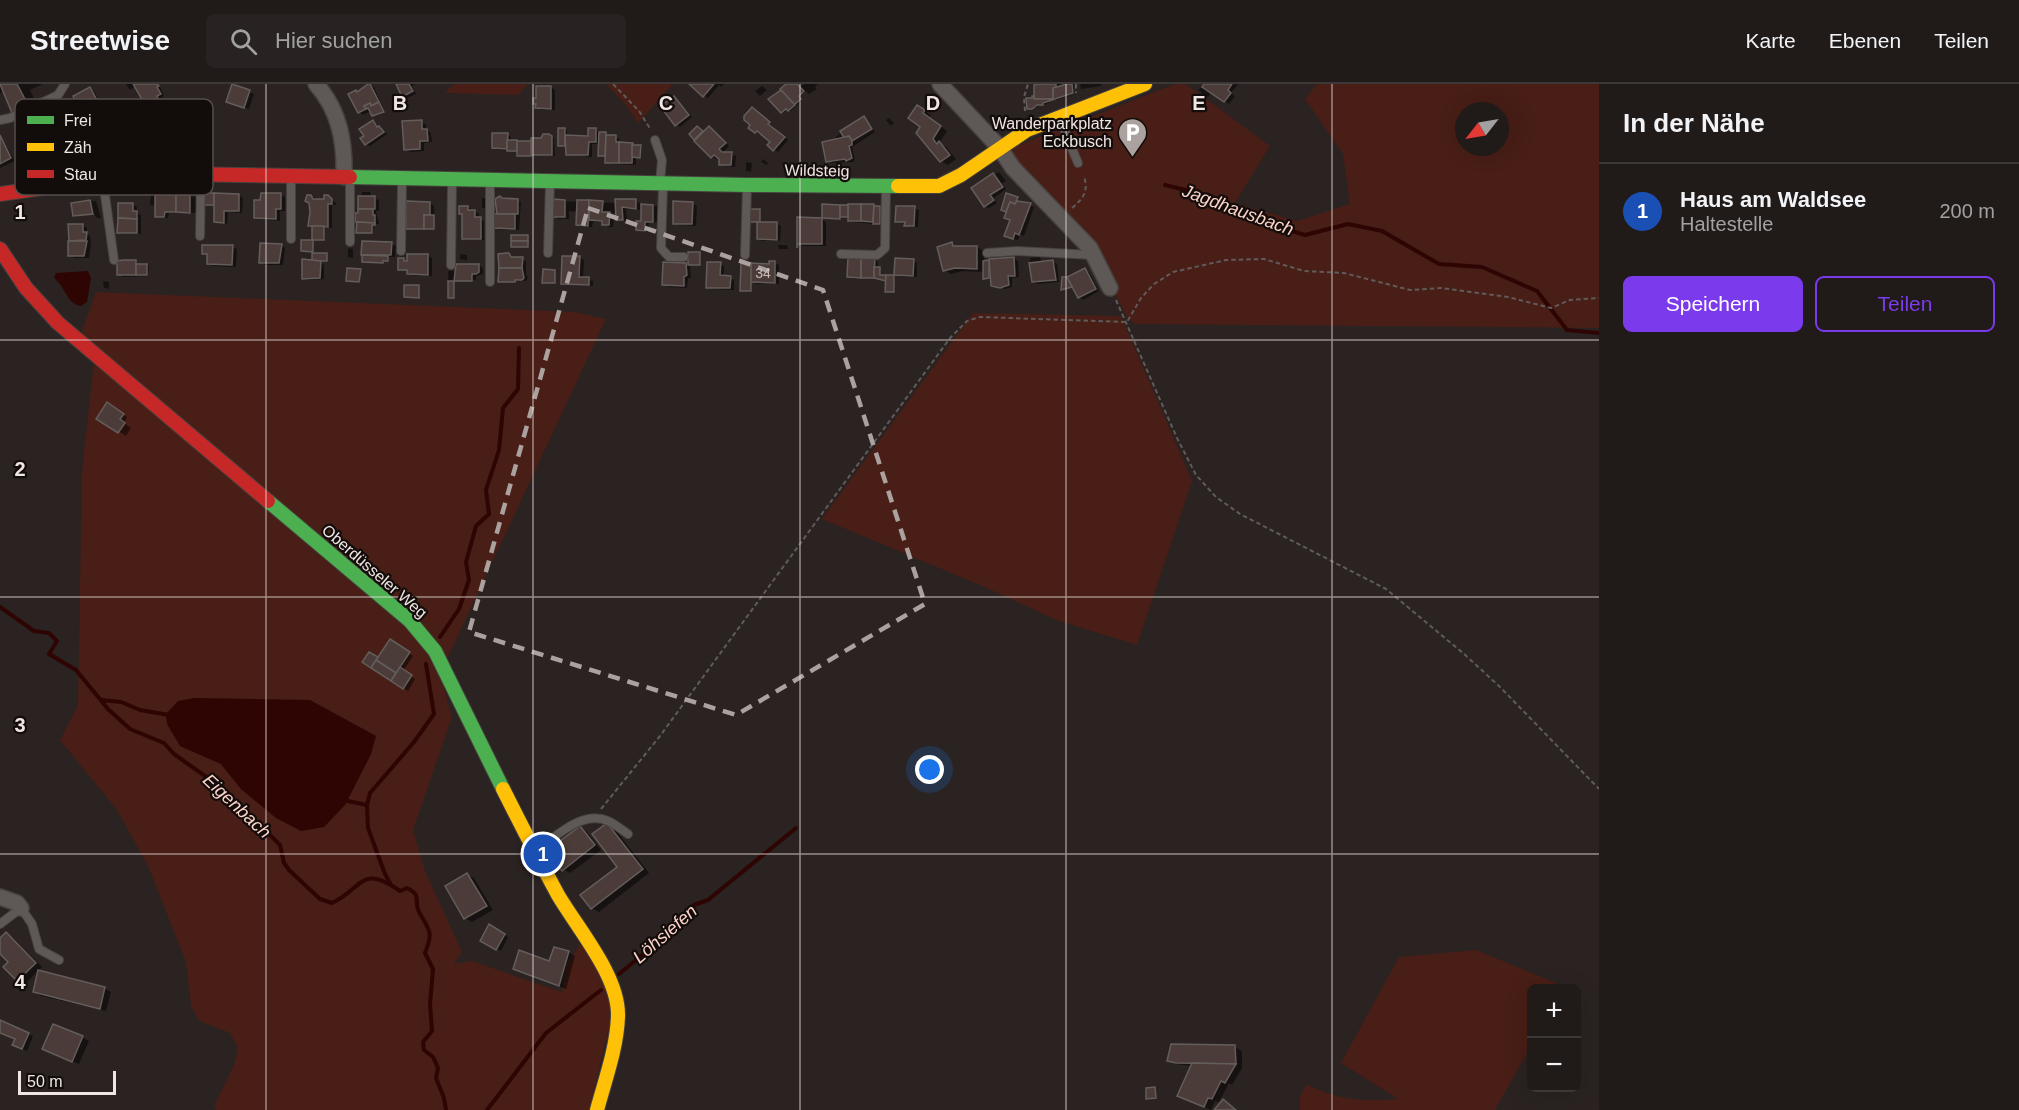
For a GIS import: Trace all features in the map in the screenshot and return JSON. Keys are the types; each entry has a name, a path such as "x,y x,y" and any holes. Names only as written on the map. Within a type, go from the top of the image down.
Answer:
{"street":[{"path":"316,84 328,100 339,124 347,177"},
{"path":"940,84 999,147 1013,168 1089,248 1110,288"},
{"name":"Wildsteig","path":"213,175 662,184 939,186 961,175 1026,130 1145,84"},
{"name":"Wildsteig","path":"0,194 15,192"},
{"name":"Oberdüsseler Weg","path":"0,249 14,274 57,323 410,621 435,651 534,852 565,907 608,974 616,997 618,1016 597,1110"},
{"path":"0,897 17,903 21,908"}],"lane":[{"path":"50,99 58,95 65,84"},
{"path":"0,120 15,116"},
{"path":"1059,117 1078,163"},
{"path":"655,140 662,160 662,248 669,257 684,257"},
{"path":"291,176 291,239"},
{"path":"347,177 350,242"},
{"path":"401,251 402,179"},
{"path":"451,266 452,180"},
{"path":"490,180 490,282"},
{"path":"548,253 550,181"},
{"path":"745,255 747,185"},
{"path":"842,254 877,255 885,248 886,187"},
{"path":"105,195 114,260"},
{"path":"200,236 201,195"},
{"path":"987,253 1017,251 1094,255"},
{"path":"534,852 577,822 593,818 607,820 628,834"},
{"path":"0,924 21,908 32,924 39,949 59,960"}],"path":[{"path":"613,84 639,111 655,140"},
{"path":"1026,130 1024,97 1028,84"},
{"path":"1060,217 1085,194 1087,185 1084,177"},
{"path":"1127,322 1141,298 1154,284 1173,272 1226,260 1264,259 1304,271 1344,273 1410,290 1441,288 1508,297 1551,309 1570,300 1599,298"},
{"path":"1110,288 1177,438 1196,475 1216,497 1240,514 1386,590 1463,653 1499,686 1599,789"},
{"path":"593,818 622,786 660,736 950,338 967,321 980,317 1127,322"}],"highlighted area":[{"path":"588,208 823,290 925,604 736,715 469,632"}],"shaded area":[{"path":"454,84 528,84 518,95 445,93"},
{"path":"606,84 673,84 638,123 626,105"},
{"path":"1175,84 1186,84 1270,146 1235,203 1297,221 1350,204 1343,154 1305,99 1317,84 1599,84 1599,328 1135,324 1126,316 1092,246 1010,156 1014,147"},
{"path":"88,271 91,278 87,302 81,306 77,305 72,302 54,277 56,273"},
{"path":"96,292 575,312 606,319 440,674 452,717 413,830 425,871 462,952 454,964 472,961 562,992 567,964 582,942 604,979 613,1013 589,1110 216,1110 214,1106 234,1065 238,1048 230,1033 199,1021 191,1006 186,962 148,866 117,810 60,740 78,705 82,471 94,360 82,331","holes":["310,700 376,736 371,754 345,805 241,789 221,764 180,746"]},
{"path":"973,313 1121,316 1192,481 1137,645 1059,621 980,585 822,519"},
{"path":"194,698 310,700 376,736 371,754 345,805 324,827 301,831 276,818 241,789 221,764 180,746 167,724 166,714 178,701"},
{"path":"1476,950 1559,984 1527,984 1527,1053 1495,1110 1300,1110 1300,1096 1307,1084 1328,1094 1351,1099 1398,1099 1341,1063 1399,957"}],"building":[{"path":"0,84 17,84 25,99 15,99 15,112 12,113"},
{"path":"133,84 158,84 157,87 161,94 157,96 158,99 142,99"},
{"path":"232,84 250,90 244,108 226,102"},
{"path":"368,84 379,102 371,106 370,103 364,106 366,109 358,113 348,94 356,90 357,92"},
{"path":"396,84 409,84 413,91 402,97"},
{"path":"689,84 714,84 703,97"},
{"path":"786,84 797,84 804,91 799,96 801,99 794,105 780,89"},
{"path":"1056,84 1056,88 1053,88 1053,99 1034,99 1034,85"},
{"path":"1072,84 1073,93 1027,109 1026,98 1034,96 1034,99 1053,99 1053,88"},
{"path":"1204,84 1232,84 1228,90 1231,93 1224,102 1202,87"},
{"path":"536,86 551,86 551,109 535,108 533,98 536,98"},
{"path":"90,87 96,99 74,99 73,96"},
{"path":"781,90 795,105 781,113 768,99"},
{"path":"674,96 689,115 675,126 660,106"},
{"path":"379,102 384,112 372,116 368,108 364,106 370,103 371,106"},
{"path":"917,105 925,110 923,113 941,126 933,139 937,144 939,141 950,155 940,162 916,133 920,127 908,118"},
{"path":"752,107 770,122 768,124 785,137 773,151 767,145 770,142 757,131 755,133 748,128 750,125 744,120 744,116"},
{"path":"864,116 872,129 852,141 849,136 844,138 840,131"},
{"path":"373,120 384,132 365,145 360,138 364,136 359,129"},
{"path":"422,120 422,129 427,129 428,141 420,141 420,149 404,150 402,121"},
{"path":"697,126 703,131 694,140 689,134"},
{"path":"709,126 726,143 719,149 722,152 732,152 731,165 719,165 719,159 714,155 711,158 694,141"},
{"path":"558,128 565,128 565,146 558,146"},
{"path":"588,128 596,128 596,142 589,142 588,155 566,155 565,135 588,136"},
{"path":"599,132 606,132 605,156 598,156"},
{"path":"492,133 508,133 507,149 492,148"},
{"path":"543,134 552,136 552,155 531,155 531,138 541,138"},
{"path":"0,135 11,158 0,164"},
{"path":"606,135 616,135 616,142 619,142 619,163 605,163"},
{"path":"849,136 852,141 852,145 849,146 852,158 846,161 845,159 826,162 822,142"},
{"path":"507,140 517,140 517,151 507,151"},
{"path":"517,141 531,141 531,156 517,156"},
{"path":"619,142 633,143 632,163 619,163"},
{"path":"632,145 641,145 640,158 632,157"},
{"path":"993,173 1003,187 990,195 994,200 984,207 971,188"},
{"path":"214,193 214,205 203,205 203,195"},
{"path":"214,193 239,194 239,211 224,211 224,223 214,222"},
{"path":"261,193 281,193 281,209 276,209 276,219 254,218 254,200 260,200"},
{"path":"1006,193 1018,197 1015,204 1010,202 1006,212 1001,210"},
{"path":"155,195 176,195 176,212 165,212 164,217 155,217"},
{"path":"176,195 190,195 190,213 176,212"},
{"path":"307,195 311,195 313,199 324,199 324,195 328,195 332,199 332,204 328,204 328,227 308,226 310,212 309,203 305,201"},
{"path":"358,196 375,196 375,209 358,209"},
{"path":"500,196 518,199 518,214 497,214 495,199"},
{"path":"553,199 565,200 565,217 552,217"},
{"path":"615,199 636,199 636,209 622,207 623,220 616,220"},
{"path":"90,200 93,214 73,216 71,203"},
{"path":"577,200 589,200 588,226 576,225"},
{"path":"589,200 603,201 602,212 610,212 609,225 602,225 602,221 589,220"},
{"path":"406,201 430,202 430,215 424,215 424,229 406,229"},
{"path":"673,201 693,202 692,224 673,224"},
{"path":"1017,201 1031,203 1019,235 1015,233 1013,239 1004,236 1010,220 1004,218 1010,202 1015,204"},
{"path":"118,203 133,203 133,211 137,211 137,219 118,218"},
{"path":"641,204 653,205 653,222 645,222 645,231 636,230 636,221 641,221"},
{"path":"822,204 840,205 840,219 822,218"},
{"path":"848,204 861,204 861,221 848,221"},
{"path":"861,204 874,204 873,222 861,221"},
{"path":"840,205 848,205 848,217 840,217"},
{"path":"459,206 468,206 468,210 475,210 475,217 481,217 481,239 462,239 462,214 459,214"},
{"path":"874,206 880,206 880,224 873,224"},
{"path":"896,206 915,206 914,226 904,226 905,222 895,222"},
{"path":"358,209 373,209 375,223 355,222 355,213 358,213"},
{"path":"750,209 760,209 760,222 750,222"},
{"path":"494,214 515,214 515,229 494,228"},
{"path":"424,215 434,215 434,229 424,229"},
{"path":"797,217 822,218 822,244 798,244 797,248"},
{"path":"118,218 137,219 137,233 117,233"},
{"path":"357,222 375,223 372,225 372,233 356,233"},
{"path":"757,222 777,222 777,240 757,239"},
{"path":"68,224 83,224 83,232 87,232 86,240 69,241"},
{"path":"312,226 324,226 324,240 312,240"},
{"path":"511,235 528,235 528,241 511,241"},
{"path":"301,240 313,240 313,252 301,251"},
{"path":"68,241 87,241 84,256 68,256"},
{"path":"362,241 392,242 391,255 361,255"},
{"path":"511,241 528,241 528,247 511,247"},
{"path":"952,242 953,246 977,246 977,269 955,268 943,271 937,247"},
{"path":"260,243 282,244 279,263 259,263"},
{"path":"202,245 233,245 232,265 207,264 207,254 202,254"},
{"path":"688,252 700,252 700,265 688,265"},
{"path":"312,253 327,253 327,261 312,261"},
{"path":"509,253 511,257 523,257 522,268 499,268 498,254"},
{"path":"407,254 428,254 428,275 407,274 407,270 398,270 398,258 404,258 404,261 407,261"},
{"path":"362,255 388,256 388,261 383,261 383,263 362,262"},
{"path":"562,256 580,256 579,277 589,277 589,285 561,284"},
{"path":"848,257 861,257 861,278 847,277"},
{"path":"861,257 875,258 874,278 861,278"},
{"path":"1014,257 1015,276 1008,276 1009,285 1000,288 991,286 989,259"},
{"path":"895,258 914,259 913,276 894,275"},
{"path":"302,259 321,261 320,278 302,279"},
{"path":"136,260 136,275 117,275 117,261"},
{"path":"989,260 989,278 983,279 983,261"},
{"path":"1053,260 1056,280 1032,282 1029,263"},
{"path":"769,261 775,261 775,283 750,282 751,263 769,264"},
{"path":"663,262 686,263 687,275 684,277 684,286 662,285"},
{"path":"707,262 721,262 720,275 731,276 730,288 706,288"},
{"path":"741,263 751,263 751,291 740,291"},
{"path":"136,264 147,264 147,275 136,275"},
{"path":"456,264 479,264 479,272 472,274 472,281 454,281"},
{"path":"874,267 880,267 880,275 886,275 886,281 874,278"},
{"path":"347,268 361,269 359,282 346,281"},
{"path":"499,268 522,268 524,278 515,280 515,282 498,282"},
{"path":"1085,268 1096,289 1078,298 1067,277"},
{"path":"543,269 555,270 555,283 542,283"},
{"path":"886,275 894,275 894,292 885,292"},
{"path":"1062,277 1067,277 1072,287 1061,290"},
{"path":"448,281 454,281 454,298 448,298"},
{"path":"404,285 419,285 419,298 404,297"},
{"path":"107,402 124,414 120,419 125,423 118,433 96,419"},
{"path":"390,639 410,652 396,673 376,660"},
{"path":"369,652 378,657 371,668 362,662"},
{"path":"376,660 396,673 391,681 371,668"},
{"path":"400,667 412,675 403,689 391,681"},
{"path":"607,823 643,869 591,909 580,895 617,867 592,834"},
{"path":"580,826 595,845 562,871 547,851"},
{"path":"467,873 487,906 464,919 445,886"},
{"path":"489,924 505,934 496,950 480,941"},
{"path":"6,932 36,963 17,981 3,967 8,962 0,954 0,938"},
{"path":"554,947 569,951 559,986 513,969 519,950 549,961"},
{"path":"38,970 105,987 100,1009 33,992"},
{"path":"0,1020 29,1033 22,1049 12,1045 15,1039 0,1033"},
{"path":"53,1024 83,1036 72,1062 42,1049"},
{"path":"1171,1044 1235,1045 1236,1064 1167,1061"},
{"path":"1192,1063 1236,1064 1225,1083 1221,1081 1212,1099 1208,1098 1204,1107 1177,1096"},
{"path":"1155,1087 1156,1098 1146,1099 1146,1088"},
{"path":"1223,1099 1236,1110 1214,1110"}],"waterway":[{"name":"Jagdhausbach","path":"1165,185 1206,195 1253,219 1305,235 1348,224 1382,231 1439,264 1482,267 1537,291 1567,330 1599,333"},
{"path":"440,637 459,609 469,580 466,562 476,526 489,514 486,490 499,450 503,408 518,389 519,348"},
{"name":"Eigenbach","path":"0,607 34,631 49,633 57,641 49,654 76,670 108,709 130,729 164,743 174,754 205,776 257,828 266,831 280,845 284,863 289,870 320,899 332,903 369,879 377,879 400,891 407,888 415,893 417,908 430,935 425,953 433,969 430,1004 432,1031 423,1042 424,1050 433,1057 438,1068 436,1078 446,1110"},
{"path":"367,805 370,793 414,742 434,714 426,664"},
{"path":"101,700 121,702 140,710 169,715"},
{"path":"343,800 367,805 368,828 391,885"},
{"name":"Löhsiefen","path":"619,974 681,923 694,905 708,900 796,828"},
{"name":"Löhsiefen","path":"487,1110 546,1033 601,990"}],"traffic: fast":[{"path":"350,177 898,186"},
{"path":"268,501 410,621 435,651 503,789"}],"traffic: slow":[{"path":"898,186 939,186 961,175 1027,130 1145,84"},
{"path":"503,789 558,895 605,969 617,1001 615,1040 597,1110"}],"traffic: jam":[{"path":"213,175 350,177"},
{"path":"0,194 15,192"},
{"path":"0,249 26,288 58,323 268,501"}],"place":[{"name":"Wanderparkplatz Eckbusch","path":"1133,158"},
{"name":"Haus am Waldsee","path":"543,854"}]}
